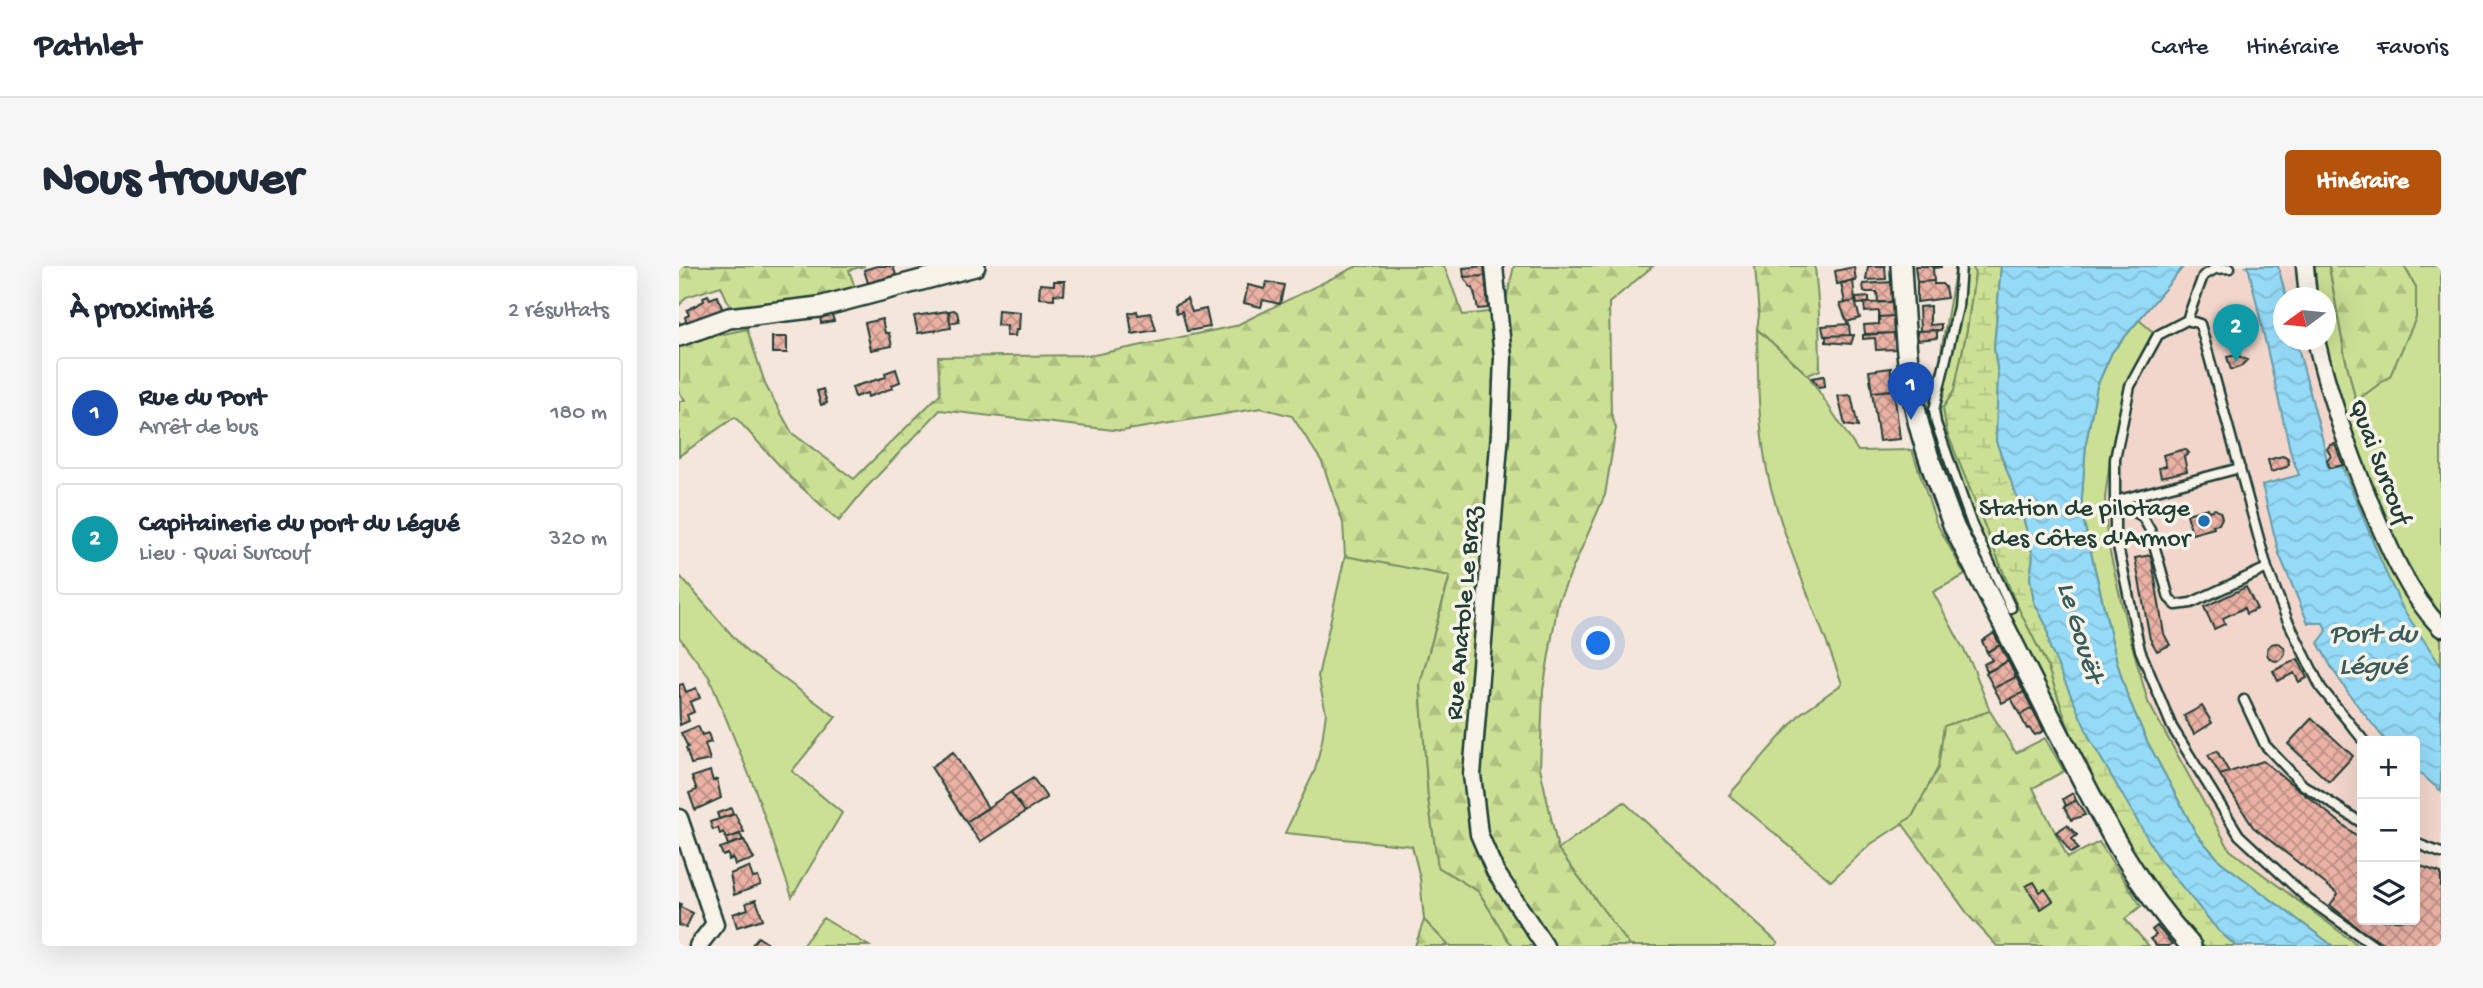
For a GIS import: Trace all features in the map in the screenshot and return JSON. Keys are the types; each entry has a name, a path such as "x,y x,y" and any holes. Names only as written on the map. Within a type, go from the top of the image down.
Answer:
{"street":[{"path":"679,336 729,318 819,307 975,266"},
{"path":"1901,266 1906,342 1918,421 1954,527 2105,826 2137,879 2191,946"},
{"path":"2305,266 2307,287"},
{"name":"Rue Anatole Le Braz","path":"1494,270 1503,357 1500,433 1472,775 1479,834 1506,889 1545,946"},
{"name":"Quai Surcouf","path":"2319,350 2349,452 2386,544 2418,600 2441,628"},
{"path":"679,818 715,924 698,946"}],"lane":[{"path":"1961,266 1958,307 1934,410 1936,424 1972,525 2011,608"},
{"path":"2230,268 2215,269 2203,276 2187,320 2158,335 2130,386 2115,459 2115,532 2140,650 2172,727 2239,835 2308,899 2374,946"},
{"path":"2187,320 2200,324 2267,568 2287,619 2322,688 2360,736"},
{"path":"2115,501 2239,468"},
{"path":"2115,501 2142,516 2150,530 2169,598 2176,605 2192,603 2267,568"},
{"path":"2244,701 2265,745 2303,785 2357,820"},
{"path":"2420,844 2441,853"}],"shaded area":[{"path":"2184,266 2246,266 2249,270 2291,454 2299,475 2262,485 2279,554 2308,623 2323,623 2327,631 2318,644 2333,670 2382,736 2357,736 2357,925 2420,925 2420,773 2441,791 2441,946 2359,946 2230,850 2148,702 2107,539 2105,498 2111,452 2129,378 2153,332 2139,320"},
{"path":"2278,266 2312,266 2315,287 2283,287"},
{"path":"2299,350 2325,350 2356,459 2342,466 2328,468"}],"green space":[{"path":"679,266 865,266 849,270 856,291 785,305 731,309 721,286 686,297 679,306"},
{"path":"1357,266 1444,266 1463,315 1504,310 1514,266 1653,266 1609,303 1611,413 1616,428 1605,495 1558,602 1543,690 1540,768 1558,849 1630,946 1514,946 1479,892 1438,867 1428,798 1420,684 1450,576 1345,556 1343,523 1322,462 1292,416 1261,408 1122,431 940,410 865,489 839,521 791,478 735,417 679,456 679,402 685,400 679,392 679,321 690,341 747,329 766,386 792,433 854,479 940,394 938,357 1094,355 1235,326"},
{"path":"1755,266 1815,266 1820,370 1808,375 1757,329 1759,316"},
{"path":"1956,266 1973,266 1975,274 1954,391 1943,408 1947,432 2015,601 2047,665 2077,752 2012,622 1973,536 1939,446 1925,399 1931,397"},
{"path":"1973,266 2001,266 1994,348 1998,374 1996,441 2020,505 2033,556 2030,578 2034,602 2047,627 2050,648 2217,929 2236,946 2200,946 2135,860 2077,752 2047,665 2015,601 1947,432 1943,408 1954,391 1967,330 1975,274"},
{"path":"2312,266 2329,266 2333,287 2315,287"},
{"path":"2329,266 2404,266 2416,287 2416,318 2390,376 2356,401 2336,305 2336,287 2333,287"},
{"path":"2404,266 2441,266 2441,666 2409,621 2372,544 2342,466 2356,459 2325,350 2336,350 2336,305 2356,401 2416,287"},
{"path":"2139,320 2153,332 2129,378 2111,452 2105,498 2107,539 2148,702 2230,850 2359,946 2333,946 2221,862 2197,835 2146,739 2127,695 2081,510 2086,443 2097,386 2112,352"},
{"path":"1757,329 1808,375 1858,451 1912,450 1936,522 1965,575 1933,592 1973,667 1990,711 1944,727 1938,768 1912,817 1871,844 1831,881 1729,795 1800,714 1842,684 1786,538 1771,488 1761,429"},
{"path":"1345,556 1450,575 1420,684 1428,798 1438,867 1479,892 1514,946 1449,946 1424,920 1420,878 1412,846 1285,833 1315,770 1322,741 1326,713 1318,676"},
{"path":"679,575 746,651 836,717 792,771 842,813 792,897 755,789 709,677 679,637"},
{"path":"1990,711 2016,753 2045,738 2064,771 2033,788 2068,858 2099,842 2141,906 2125,919 2149,946 1997,946 1970,917 1902,823 1912,817 1938,768 1944,726"},
{"path":"1624,802 1778,943 1776,946 1630,946 1558,849"},
{"path":"823,918 869,946 802,946"},
{"path":"1424,920 1449,946 1415,946"}],"water":[{"name":"Le Gouët","path":"2001,266 2184,266 2112,352 2097,386 2086,443 2081,511 2127,695 2146,739 2197,835 2221,862 2333,946 2236,946 2217,929 2160,860 2091,741 2050,648 2047,627 2034,602 2030,578 2033,556 2020,505 1996,441 1998,374 1994,348"},
{"name":"Port du Légué","path":"2246,266 2278,266 2283,287 2273,287 2273,350 2299,350 2328,468 2342,466 2403,609 2441,666 2441,791 2420,773 2420,736 2382,736 2354,701 2318,643 2327,631 2323,623 2308,623 2279,554 2262,485 2299,475 2291,454"}],"building":[{"path":"877,266 893,266 896,275 868,283 864,270"},
{"path":"1484,266 1485,276 1464,277 1463,268"},
{"path":"1868,266 1885,266 1886,279 1866,280"},
{"path":"1915,266 1941,267 1933,268 1934,281 1917,282"},
{"path":"1854,267 1856,281 1837,284 1835,271"},
{"path":"1485,276 1488,308 1478,309 1473,288 1464,277"},
{"path":"1853,280 1855,301 1845,303 1841,283"},
{"path":"1054,281 1065,281 1064,295 1054,294 1054,299 1039,298 1040,284 1054,285"},
{"path":"1934,281 1934,284 1942,284 1945,287 1947,298 1917,302 1917,282"},
{"path":"1267,282 1284,285 1280,304 1263,300 1261,307 1244,303 1248,285 1265,289"},
{"path":"1891,282 1892,302 1878,302 1877,292 1864,292 1863,284"},
{"path":"708,295 710,299 717,296 723,310 687,324 687,310 704,301 703,297"},
{"path":"1869,297 1869,303 1857,304 1856,298"},
{"path":"1187,299 1192,312 1206,309 1210,327 1187,331 1182,311 1177,313 1175,305"},
{"path":"1855,301 1860,318 1847,322 1840,304"},
{"path":"1892,302 1893,316 1879,317 1879,311 1865,312 1864,303"},
{"path":"1930,306 1930,325 1941,324 1941,330 1920,331 1919,307"},
{"path":"954,310 959,321 950,323 949,311"},
{"path":"998,310 1020,312 1019,330 1016,330 1015,336 1006,336 1007,326 997,325"},
{"path":"948,311 951,328 918,333 914,316"},
{"path":"1137,311 1138,315 1151,313 1156,330 1132,334 1129,313"},
{"path":"831,312 834,321 821,323 820,315"},
{"path":"1893,316 1894,333 1865,334 1864,325 1879,324 1879,317"},
{"path":"882,319 892,346 871,350 865,323"},
{"path":"1849,324 1850,335 1824,336 1822,326"},
{"path":"1937,330 1937,338 1918,340 1917,331"},
{"path":"1894,333 1896,349 1876,350 1875,338 1863,339 1863,335"},
{"path":"1854,335 1851,344 1826,342 1826,336"},
{"path":"772,337 787,337 787,353 772,353"},
{"path":"2237,355 2247,360 2240,367 2231,370 2227,357"},
{"path":"1891,368 1891,390 1872,392 1869,371"},
{"path":"896,369 900,382 892,385 893,388 868,397 867,393 855,397 852,387 886,377 885,373"},
{"path":"1824,376 1825,386 1819,387 1812,378"},
{"path":"1935,377 1935,386 1926,387 1925,378"},
{"path":"823,389 827,403 821,405 817,391"},
{"path":"1894,390 1900,439 1879,441 1872,392"},
{"path":"1851,395 1858,427 1845,425 1838,396"},
{"path":"2335,444 2343,465 2330,468 2327,461 2331,456 2327,449"},
{"path":"2185,449 2189,453 2184,457 2187,471 2161,477 2159,468 2166,466 2163,455"},
{"path":"2282,456 2288,458 2287,467 2271,472 2268,460"},
{"name":"Station de pilotage des Côtes d'Armor","path":"2208,508 2209,511 2215,509 2220,512 2222,518 2219,524 2192,534 2187,514"},
{"path":"2151,555 2164,634 2170,645 2157,651 2150,639 2135,558"},
{"path":"2246,587 2257,609 2246,614 2244,608 2223,618 2225,624 2214,629 2204,607"},
{"path":"1994,633 2000,645 1987,652 1982,641"},
{"path":"2276,643 2282,646 2285,652 2282,658 2276,661 2270,658 2267,652 2270,646"},
{"path":"2000,645 2008,661 1987,672 1984,664 1992,660 1987,652"},
{"path":"2298,659 2307,678 2299,682 2294,673 2278,681 2273,671"},
{"path":"2008,661 2016,677 1994,688 1986,673"},
{"path":"2016,677 2024,692 2002,703 1994,688"},
{"path":"683,684 686,692 696,688 700,698 690,702 694,712 687,715 689,721 680,725 679,685"},
{"path":"2024,692 2032,708 2020,715 2011,698"},
{"path":"2202,706 2212,723 2194,734 2184,716"},
{"path":"2032,708 2044,731 2035,735 2027,729 2020,715"},
{"path":"2312,718 2353,756 2329,782 2288,744"},
{"path":"698,726 702,735 708,733 711,742 705,744 710,760 691,764 686,748 688,747 681,733"},
{"path":"2217,751 2229,772 2220,775 2208,755"},
{"path":"953,752 988,808 966,822 931,767"},
{"path":"2263,761 2357,836 2357,925 2420,925 2420,866 2441,873 2441,946 2389,946 2366,934 2330,905 2338,894 2253,827 2220,775"},
{"path":"710,771 713,781 717,779 721,798 695,810 689,793 697,790 692,777"},
{"path":"1033,778 1047,798 1025,812 1011,792"},
{"path":"1011,792 1025,812 980,842 966,822"},
{"path":"2073,793 2076,800 2066,806 2063,799"},
{"path":"2076,800 2085,815 2071,820 2064,807"},
{"path":"731,808 733,814 719,819 717,813"},
{"path":"735,814 744,832 726,839 718,828 713,830 710,822"},
{"path":"2067,825 2077,835 2072,839 2078,849 2071,853 2056,832"},
{"path":"740,834 743,840 728,845 726,839"},
{"path":"744,840 754,859 735,865 733,858 729,860 728,854 723,856 720,848"},
{"path":"749,867 753,878 758,877 761,885 734,895 730,874"},
{"path":"2034,882 2040,892 2045,889 2053,901 2041,909 2026,886"},
{"path":"756,900 763,919 737,927 733,914 748,909 746,903"},
{"path":"679,903 680,907 693,913 686,928 679,925"},
{"path":"2157,926 2172,944 2156,946 2150,939 2156,935 2152,930"},
{"path":"758,937 767,943 771,946 751,946"}],"place":[{"name":"Capitainerie du port du Légué","path":"2236,362"},
{"name":"Rue du Port","path":"1911,420"},
{"name":"Station de pilotage des Côtes d'Armor","path":"2204,521"}]}
